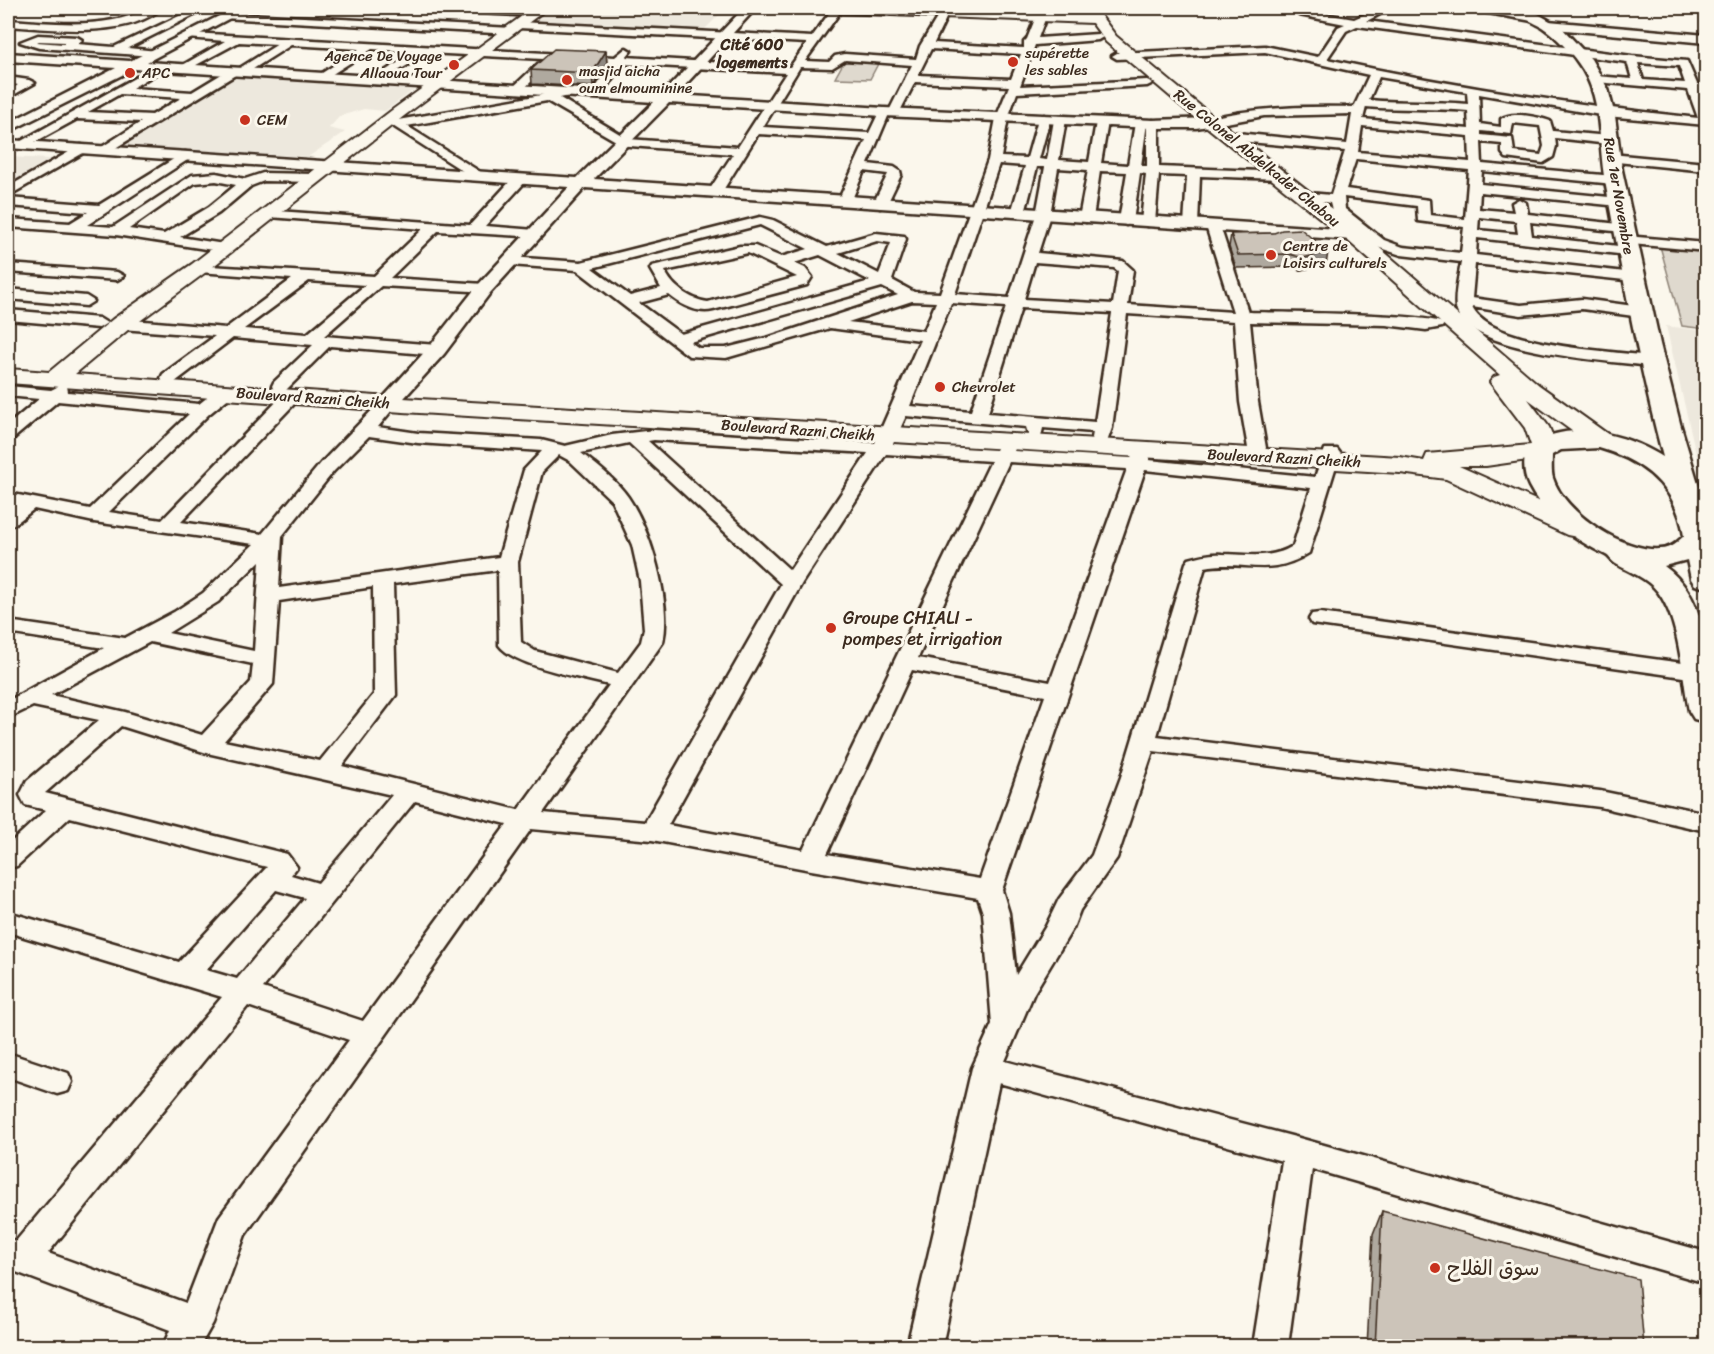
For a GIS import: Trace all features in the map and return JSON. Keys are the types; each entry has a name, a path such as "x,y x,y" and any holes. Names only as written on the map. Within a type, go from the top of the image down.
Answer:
{"main road":[{"path":"814,8 1088,17"},
{"path":"897,8 944,12"},
{"path":"62,382 120,324 199,268 322,172 394,122 538,10"},
{"name":"Rue Colonel Abdelkader Chabou","path":"1088,17 1111,39 1147,82 1203,123 1227,136 1303,195 1436,324 1501,381 1537,427 1542,450"},
{"name":"Rue 1er Novembre","path":"1533,17 1579,52 1596,78 1606,112 1614,180 1651,361 1664,419 1690,502 1697,516 1696,548 1707,579"},
{"name":"Rue Colonel Abdelkader Chabou","path":"1125,56 1203,123 1259,176 1343,235 1531,390 1606,442"},
{"name":"Boulevard Razni Cheikh","path":"8,368 62,382 170,378 285,391 392,399 890,429 1034,428 1102,433 1257,448 1327,465 1450,460 1542,450"},
{"name":"Boulevard Razni Cheikh","path":"8,376 62,382 225,392 285,391"},
{"path":"1606,442 1664,419"},
{"name":"Boulevard Razni Cheikh","path":"890,429 1005,450 1140,458 1327,465 1400,465 1451,472 1502,492 1577,529"},
{"path":"1690,502 1669,475 1636,452 1606,442 1563,442 1542,450 1538,467 1540,481 1549,498 1577,529 1657,575 1670,586 1696,650 1697,672 1707,711"},
{"path":"1609,547 1634,556 1650,557 1696,548"}],"street":[{"path":"8,23 100,27 126,23 157,8"},
{"path":"115,51 202,8"},
{"path":"8,128 243,8"},
{"path":"439,8 538,10"},
{"path":"8,711 102,657 189,612 243,568 317,479 437,350 484,289 581,183 631,135 750,8"},
{"path":"715,192 741,151 748,134 772,104 837,8"},
{"path":"1265,49 1375,73 1473,90 1606,112 1706,122 1689,64 1632,59 1352,22 1302,18 1314,8"},
{"path":"1321,61 1328,39 1352,22 1386,8"},
{"path":"1477,8 1707,39"},
{"path":"845,201 874,137 911,78 944,12"},
{"path":"332,44 380,13"},
{"path":"143,16 515,28 591,28 815,40"},
{"path":"652,831 792,583 890,429 946,297 994,160 1002,118 1040,16"},
{"path":"925,46 1028,46 1088,17"},
{"path":"8,31 24,24"},
{"path":"516,90 591,28"},
{"path":"598,94 618,60 645,31"},
{"path":"191,36 699,64 796,67 832,65 839,58 844,57 918,62"},
{"path":"185,68 236,39"},
{"path":"103,150 193,95 288,42"},
{"path":"1125,56 1300,45"},
{"path":"66,46 153,53"},
{"path":"323,77 369,47"},
{"path":"376,81 425,50"},
{"path":"8,57 516,90 1044,120 1147,124 1203,123 1242,115 1323,110 1358,112 1474,133 1508,136"},
{"path":"8,79 39,59"},
{"path":"1632,59 1638,82"},
{"path":"14,144 74,115 162,67"},
{"path":"1375,73 1358,112 1351,152 1337,196 1338,211 1385,246 1401,251 1634,277"},
{"path":"911,78 1015,86 1147,82"},
{"path":"1596,78 1707,88"},
{"path":"8,79 29,83 8,95"},
{"path":"1473,90 1476,166 1467,258 1464,308 1467,314 1501,337 1518,342 1651,361"},
{"path":"75,93 193,95"},
{"path":"394,122 570,93"},
{"path":"549,97 631,135 741,151"},
{"path":"1358,112 1440,105 1474,108"},
{"path":"74,115 152,119"},
{"path":"1507,119 1546,124 1550,140 1547,157 1544,159 1508,153 1508,136 1507,119"},
{"path":"1018,213 1044,120"},
{"path":"978,416 1043,215 1060,120"},
{"path":"394,122 477,176"},
{"path":"1086,218 1101,122"},
{"path":"1126,220 1134,169 1147,124"},
{"path":"1147,124 1153,171 1148,222"},
{"path":"748,134 874,137"},
{"path":"1227,136 1351,152 1614,180"},
{"path":"1550,140 1707,167"},
{"path":"14,144 185,156 322,172 477,176 1343,235"},
{"path":"8,192 81,149"},
{"path":"72,228 185,156"},
{"path":"994,160 1153,171 1279,175"},
{"path":"861,167 894,171 895,175 880,204"},
{"path":"166,239 214,210 246,183 263,177 322,172"},
{"path":"1191,225 1194,173"},
{"path":"116,231 192,179 216,177 246,183"},
{"path":"474,229 520,179"},
{"path":"1473,188 1619,202"},
{"path":"1518,192 1526,239"},
{"path":"1303,195 1425,198 1420,234"},
{"path":"8,202 102,209"},
{"path":"269,213 535,234"},
{"path":"1471,223 1522,216 1626,239"},
{"path":"1423,218 1471,223 1526,239 1626,239 1707,247"},
{"path":"510,261 581,266 760,221 911,296"},
{"path":"8,223 116,231 225,248"},
{"path":"167,526 285,391 317,341 435,226"},
{"path":"1213,226 1242,317 1249,402 1257,448"},
{"path":"780,262 876,237 899,238 884,282"},
{"path":"750,249 780,262 800,271 805,277 802,282 708,307 696,304 672,290 657,269 750,249"},
{"path":"1029,257 1118,264 1126,270 1102,433"},
{"path":"581,266 695,353 711,355 776,340 911,296 1242,317 1386,320 1426,326 1436,324"},
{"path":"199,268 484,289"},
{"path":"8,278 14,269 117,276"},
{"path":"170,378 306,276"},
{"path":"679,340 884,282"},
{"path":"627,301 672,290"},
{"path":"8,294 86,302"},
{"path":"1466,302 1521,310 1582,304 1641,312"},
{"path":"787,309 820,326 930,336"},
{"path":"8,315 99,323"},
{"path":"120,324 437,350"},
{"path":"8,391 62,382 203,410"},
{"path":"8,434 62,382"},
{"path":"94,516 203,410 225,392"},
{"path":"365,430 404,437 516,443 560,449 654,435 890,429 978,416 1034,428"},
{"path":"633,437 792,583"},
{"path":"560,449 533,470 508,562 510,645 527,656 624,682"},
{"path":"409,791 242,992 15,1256 188,1335 231,1228 652,642 655,629 650,581 642,545 620,499 599,477 560,449"},
{"path":"811,861 1005,450"},
{"path":"1006,1023 996,913 989,890 1140,458"},
{"path":"924,1347 987,1068 1021,990 1059,928 1068,906 1104,858 1144,742 1196,563 1205,560 1220,560 1257,563 1292,557 1302,549 1327,465"},
{"path":"8,499 94,516 269,537"},
{"path":"8,520 30,502"},
{"path":"207,745 262,684 269,596 269,537"},
{"path":"269,596 508,562"},
{"path":"326,770 386,695 383,579"},
{"path":"1320,619 1697,672"},
{"path":"8,627 138,640 265,660"},
{"path":"905,662 1058,691"},
{"path":"30,698 117,717 207,745 326,770 524,820 652,831 811,861 989,890"},
{"path":"117,717 32,792 34,799 278,861 284,867 270,879 185,975"},
{"path":"1144,742 1600,799 1707,822"},
{"path":"8,859 65,807"},
{"path":"270,879 324,894"},
{"path":"8,922 242,992 369,1035"},
{"path":"8,1065 57,1082"},
{"path":"987,1068 1299,1152 1707,1268"},
{"path":"1270,1347 1299,1152"}],"shaded area":[{"path":"550,8 664,8 723,11 701,33 530,23"},
{"path":"846,58 880,60 870,79 835,78"},
{"name":"CEM","path":"228,75 418,87 385,111 364,109 340,116 329,128 345,132 308,157 112,146"},
{"path":"8,157 50,159 8,184"},
{"path":"1660,246 1706,250 1706,329 1682,326"},
{"path":"1666,326 1706,331 1706,496"}],"building":[{"path":"554,49 606,51 592,73 531,70"},
{"path":"1301,229 1328,252 1303,258 1289,254 1238,255 1231,234 1274,233"},
{"name":"سوق الفلاح","path":"1382,1211 1638,1279 1644,1347 1375,1347"}],"place":[{"name":"supérette les sables","path":"1013,62"},
{"name":"Agence De Voyage Allaoua Tour","path":"454,65"},
{"name":"APC","path":"130,73"},
{"name":"masjid aicha oum elmouminine","path":"567,80"},
{"name":"CEM","path":"245,120"},
{"name":"Centre de Loisirs culturels","path":"1271,255"},
{"name":"Chevrolet","path":"940,387"},
{"name":"Groupe CHIALI - pompes et irrigation","path":"831,628"},
{"name":"سوق الفلاح","path":"1435,1268"}],"district":[{"name":"Cité 600 logements","path":"752,53"}]}
